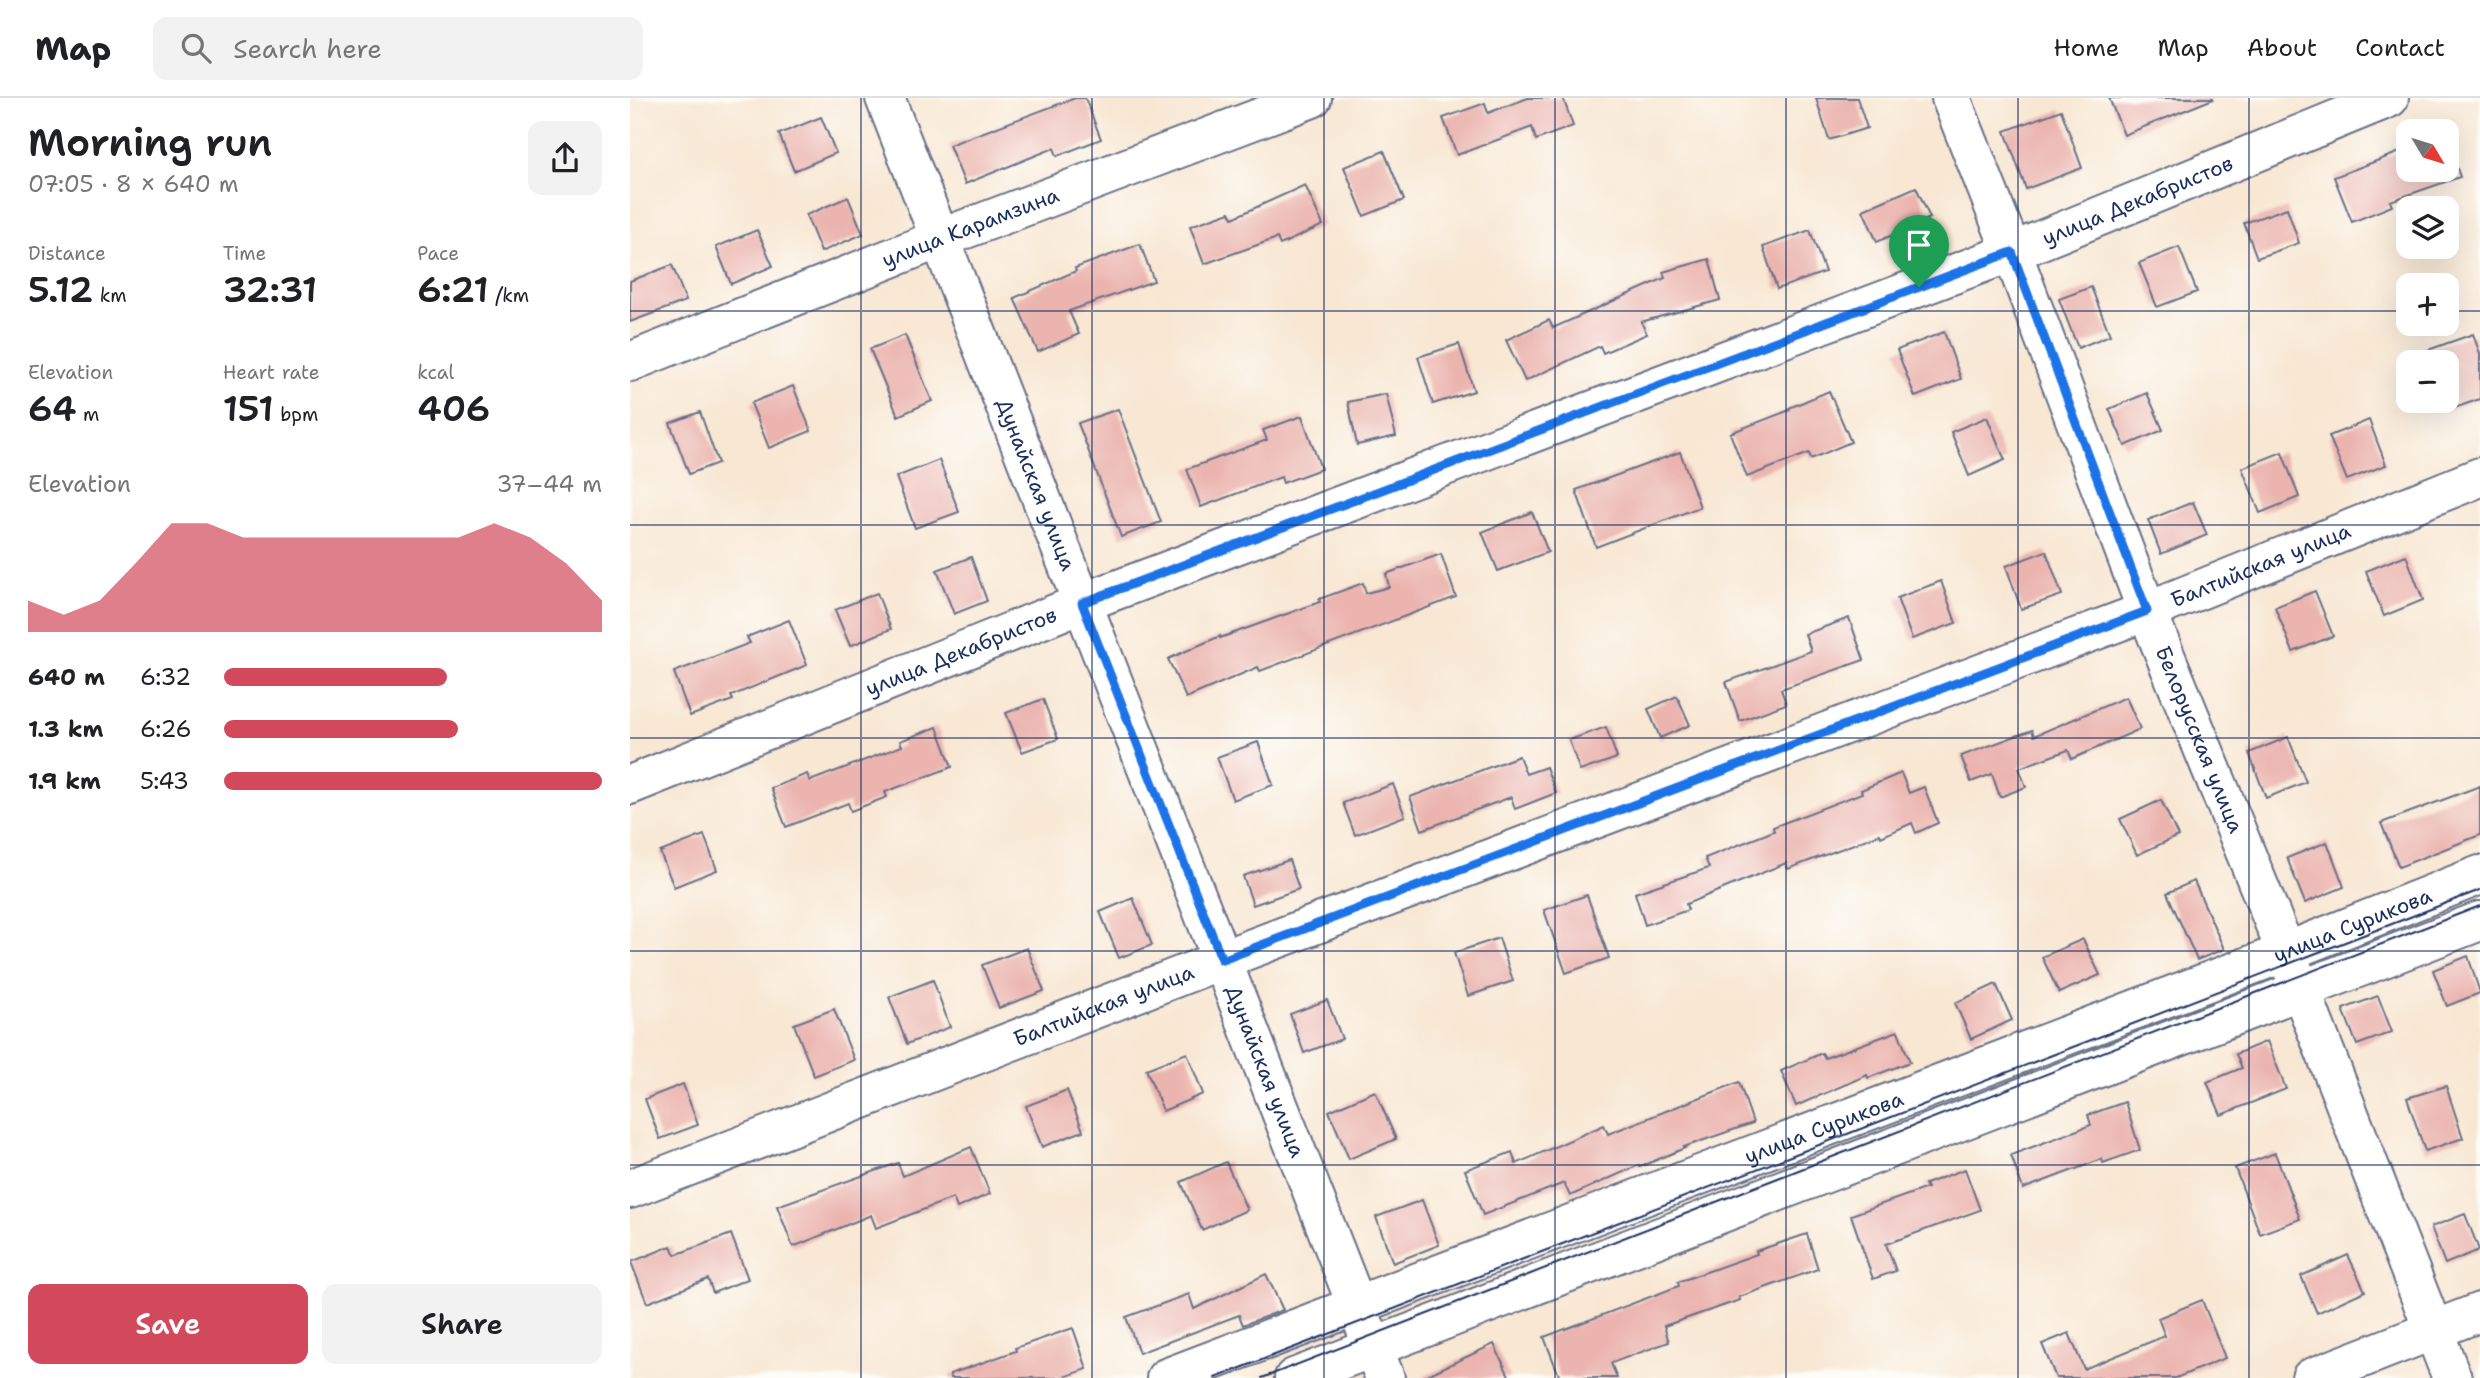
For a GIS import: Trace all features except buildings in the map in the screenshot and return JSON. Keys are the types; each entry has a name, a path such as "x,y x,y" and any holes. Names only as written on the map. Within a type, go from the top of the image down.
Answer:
{"street":[{"name":"Дунайская улица","path":"885,98 1379,1363"},
{"name":"улица Карамзина","path":"630,362 939,239 1312,98"},
{"name":"Белорусская улица","path":"1951,98 2147,611 2286,952 2452,1378"},
{"name":"улица Декабристов","path":"630,785 1082,603 2012,252 2389,98"},
{"name":"Балтийская улица","path":"635,1178 2147,611 2480,477"},
{"name":"улица Сурикова","path":"1166,1378 2286,952 2480,875"},
{"name":"улица Сурикова","path":"1294,1378 1379,1363 2480,921"},
{"path":"2311,1378 2480,1312"}],"tram line":[{"path":"1215,1378 2480,890"},
{"path":"1262,1378 2480,906"}],"route":[{"path":"2012,252 2147,611 1222,960 1082,603 1919,287 2012,252"}]}
